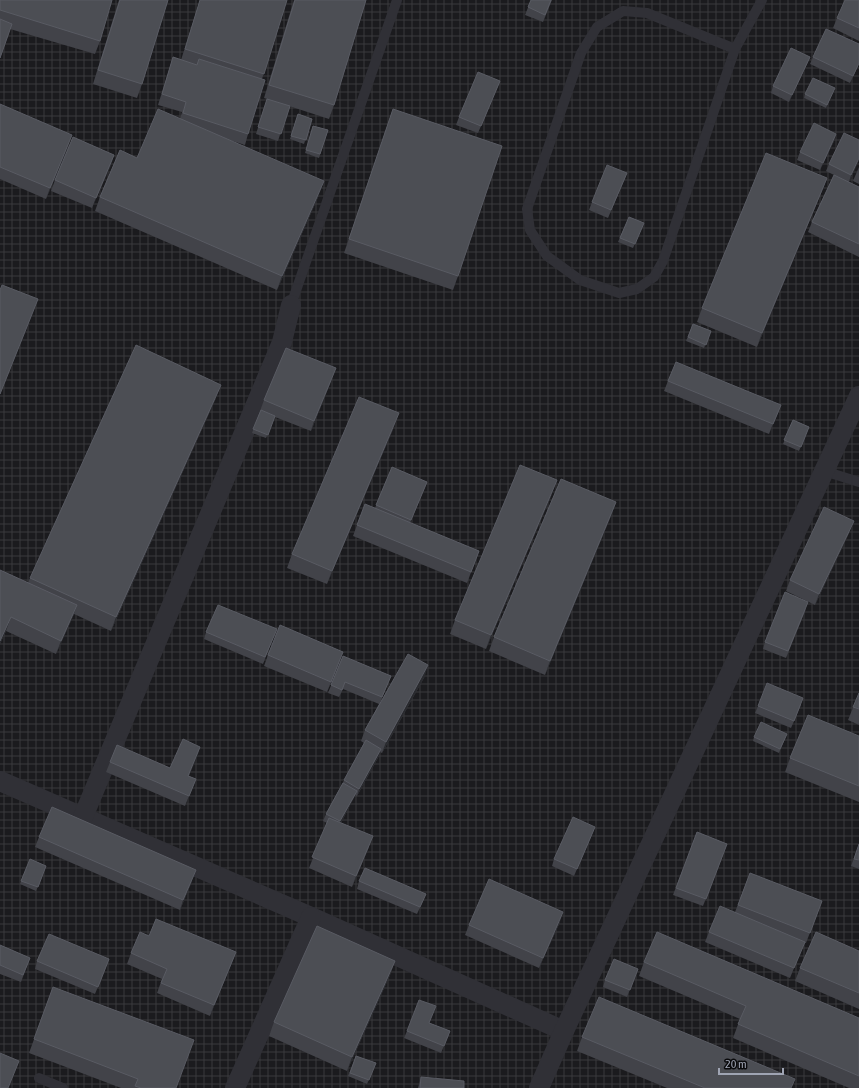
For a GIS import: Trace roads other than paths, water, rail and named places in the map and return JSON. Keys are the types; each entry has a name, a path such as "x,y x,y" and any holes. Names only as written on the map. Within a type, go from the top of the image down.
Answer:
{"street":[{"path":"83,817 282,342 291,305"},
{"path":"539,1088 564,1031 859,396"},
{"path":"0,781 311,917 564,1031"},
{"path":"235,1088 311,917"}],"lane":[{"path":"291,305 397,0"},
{"path":"735,49 647,12 623,11 597,27 581,53 527,209 530,230 547,256 580,280 619,293 637,289 654,277 663,261 735,49 762,0"},
{"path":"824,471 859,482"},
{"path":"39,1078 63,1088"}]}
